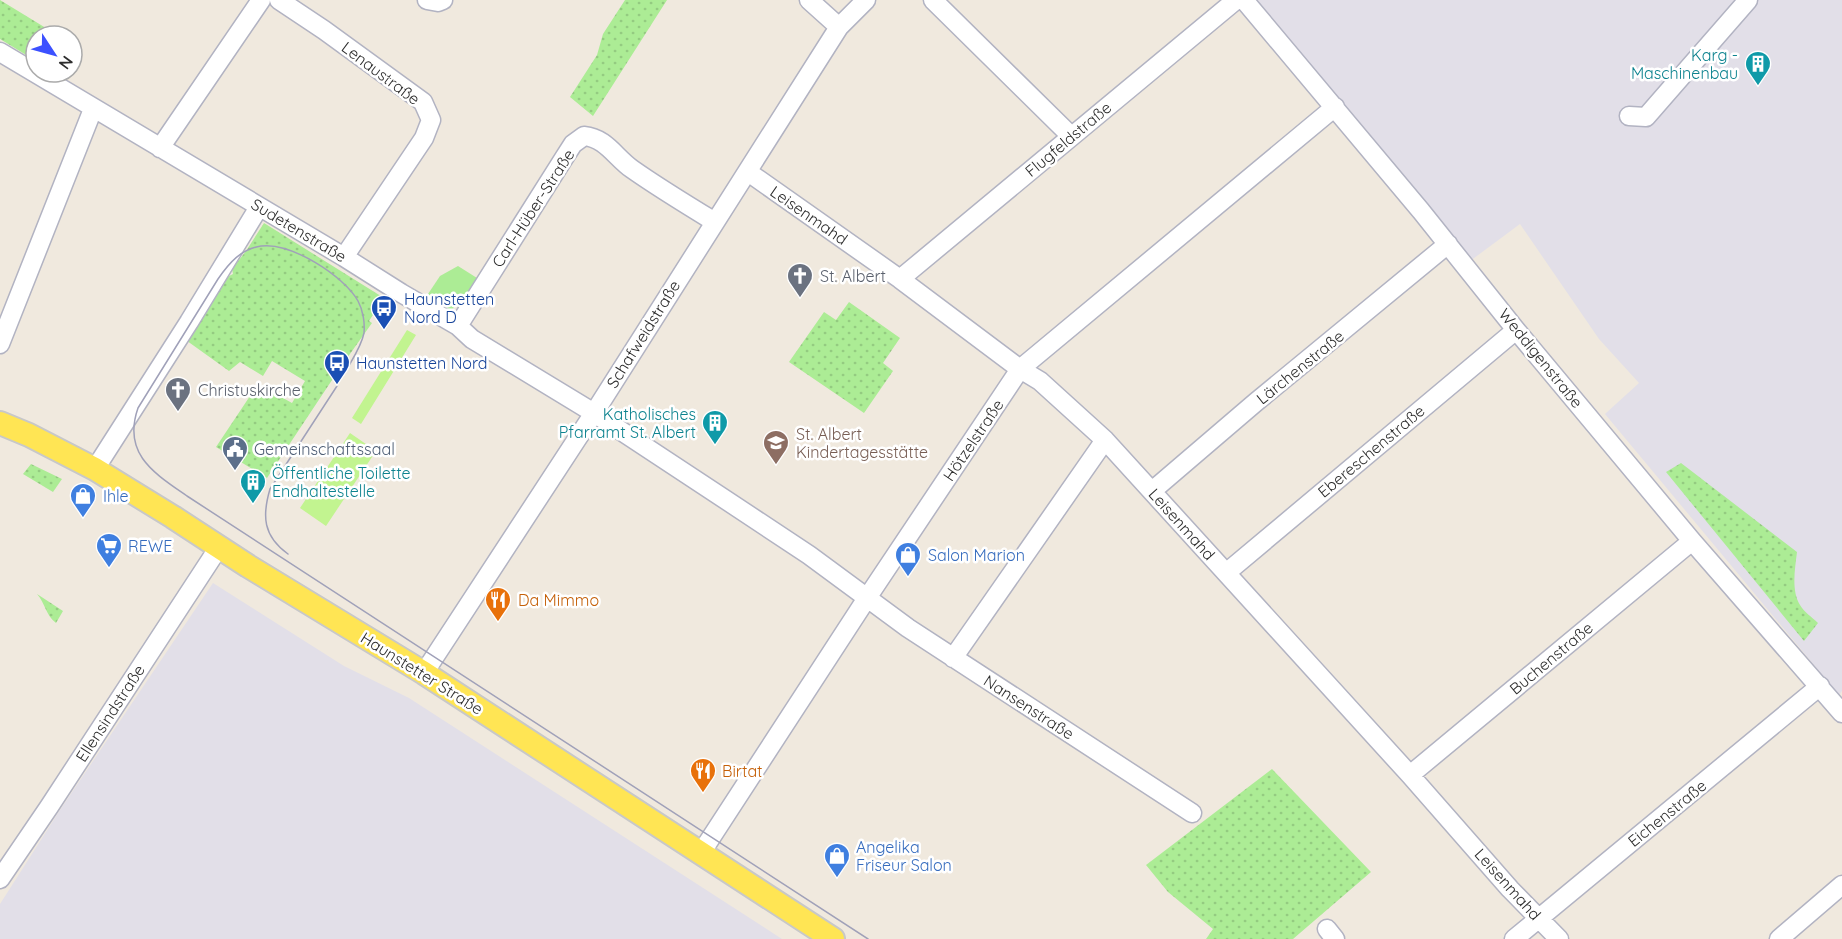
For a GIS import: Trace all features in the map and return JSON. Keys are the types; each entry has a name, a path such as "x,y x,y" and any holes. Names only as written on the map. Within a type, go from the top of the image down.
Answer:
{"main road":[{"name":"Haunstetter Straße","path":"0,423 29,435 95,469 424,673 833,939"}],"street":[{"path":"160,148 261,0"},
{"name":"Lenaustraße","path":"279,0 423,102 430,120 424,138 344,257"},
{"path":"809,0 839,27"},
{"name":"Schafweidstraße","path":"424,673 594,413 839,27 867,0"},
{"path":"933,0 1071,136"},
{"name":"Flugfeldstraße","path":"900,279 1236,0"},
{"name":"Weddigenstraße","path":"1244,0 1335,106 1516,330 1692,541 1842,713"},
{"path":"1629,116 1646,117 1748,0"},
{"name":"Sudetenstraße","path":"0,52 459,326 472,339 594,413 809,555 867,598"},
{"name":"Hötzelstraße","path":"701,853 1020,369 1335,106"},
{"path":"0,344 93,109"},
{"name":"Carl-Hüber-Straße","path":"459,326 573,144 584,136 595,137 630,167 715,222"},
{"name":"Leisenmahd","path":"748,172 900,279 1020,369 1040,381 1105,440 1410,775 1510,890 1559,939"},
{"path":"95,469 195,313 259,207"},
{"name":"Lärchenstraße","path":"1152,491 1448,244"},
{"name":"Ebereschenstraße","path":"1226,573 1516,330"},
{"path":"953,658 1105,440"},
{"name":"Buchenstraße","path":"1410,775 1692,541"},
{"name":"Ellensindstraße","path":"0,879 219,547"},
{"name":"Nansenstraße","path":"867,598 953,658 1192,813"},
{"name":"Eichenstraße","path":"1514,939 1820,686"},
{"path":"1779,939 1842,885"}],"shaded area":[{"path":"1244,0 1842,0 1842,691 1839,695 1605,414 1639,383 1599,339 1520,224 1458,270"},
{"path":"213,583 344,666 409,698 782,939 0,939 0,904 60,810"}],"green space":[{"path":"0,0 39,24 24,24 24,54 0,39"},
{"path":"625,0 667,0 593,116 570,97 597,55 603,34"},
{"path":"264,223 384,298 369,321 372,323 267,478 216,447 258,384 292,403 305,381 272,361 263,376 240,362 229,371 183,338 223,279 233,274 232,269"},
{"path":"458,266 477,278 463,300 446,314 424,300 440,276"},
{"path":"849,302 900,338 883,363 893,371 864,413 789,362 824,312 836,320"},
{"path":"407,330 416,335 361,424 352,418"},
{"path":"350,433 376,451 326,526 300,508"},
{"path":"1681,463 1797,552 1795,593 1800,605 1818,623 1804,641 1666,472"},
{"path":"31,464 62,479 53,492 23,474"},
{"path":"37,594 63,611 56,623 50,617"},
{"path":"1272,769 1371,872 1293,939 1206,939 1213,929 1168,892 1146,865"}],"tram line":[{"path":"344,374 364,333 361,308 351,291 316,263 287,249 261,246 247,250 231,262 222,273 138,408 134,424 134,438 138,450 153,470 187,496 868,939"},
{"path":"288,554 269,533 266,508 270,489 337,386"}],"place":[{"name":"Karg - Maschinenbau","path":"1758,87"},
{"name":"St. Albert","path":"800,299"},
{"name":"Haunstetten Nord D","path":"384,331"},
{"name":"Haunstetten Nord","path":"337,386"},
{"name":"Christuskirche","path":"178,413"},
{"name":"Katholisches Pfarramt St. Albert","path":"715,446"},
{"name":"St. Albert Kindertagesstätte","path":"776,466"},
{"name":"Gemeinschaftssaal","path":"235,472"},
{"name":"Öffentliche Toilette Endhaltestelle","path":"253,505"},
{"name":"Ihle","path":"83,519"},
{"name":"REWE","path":"109,569"},
{"name":"Salon Marion","path":"908,578"},
{"name":"Da Mimmo","path":"498,623"},
{"name":"Birtat","path":"703,794"},
{"name":"Angelika Friseur Salon","path":"837,879"}]}
